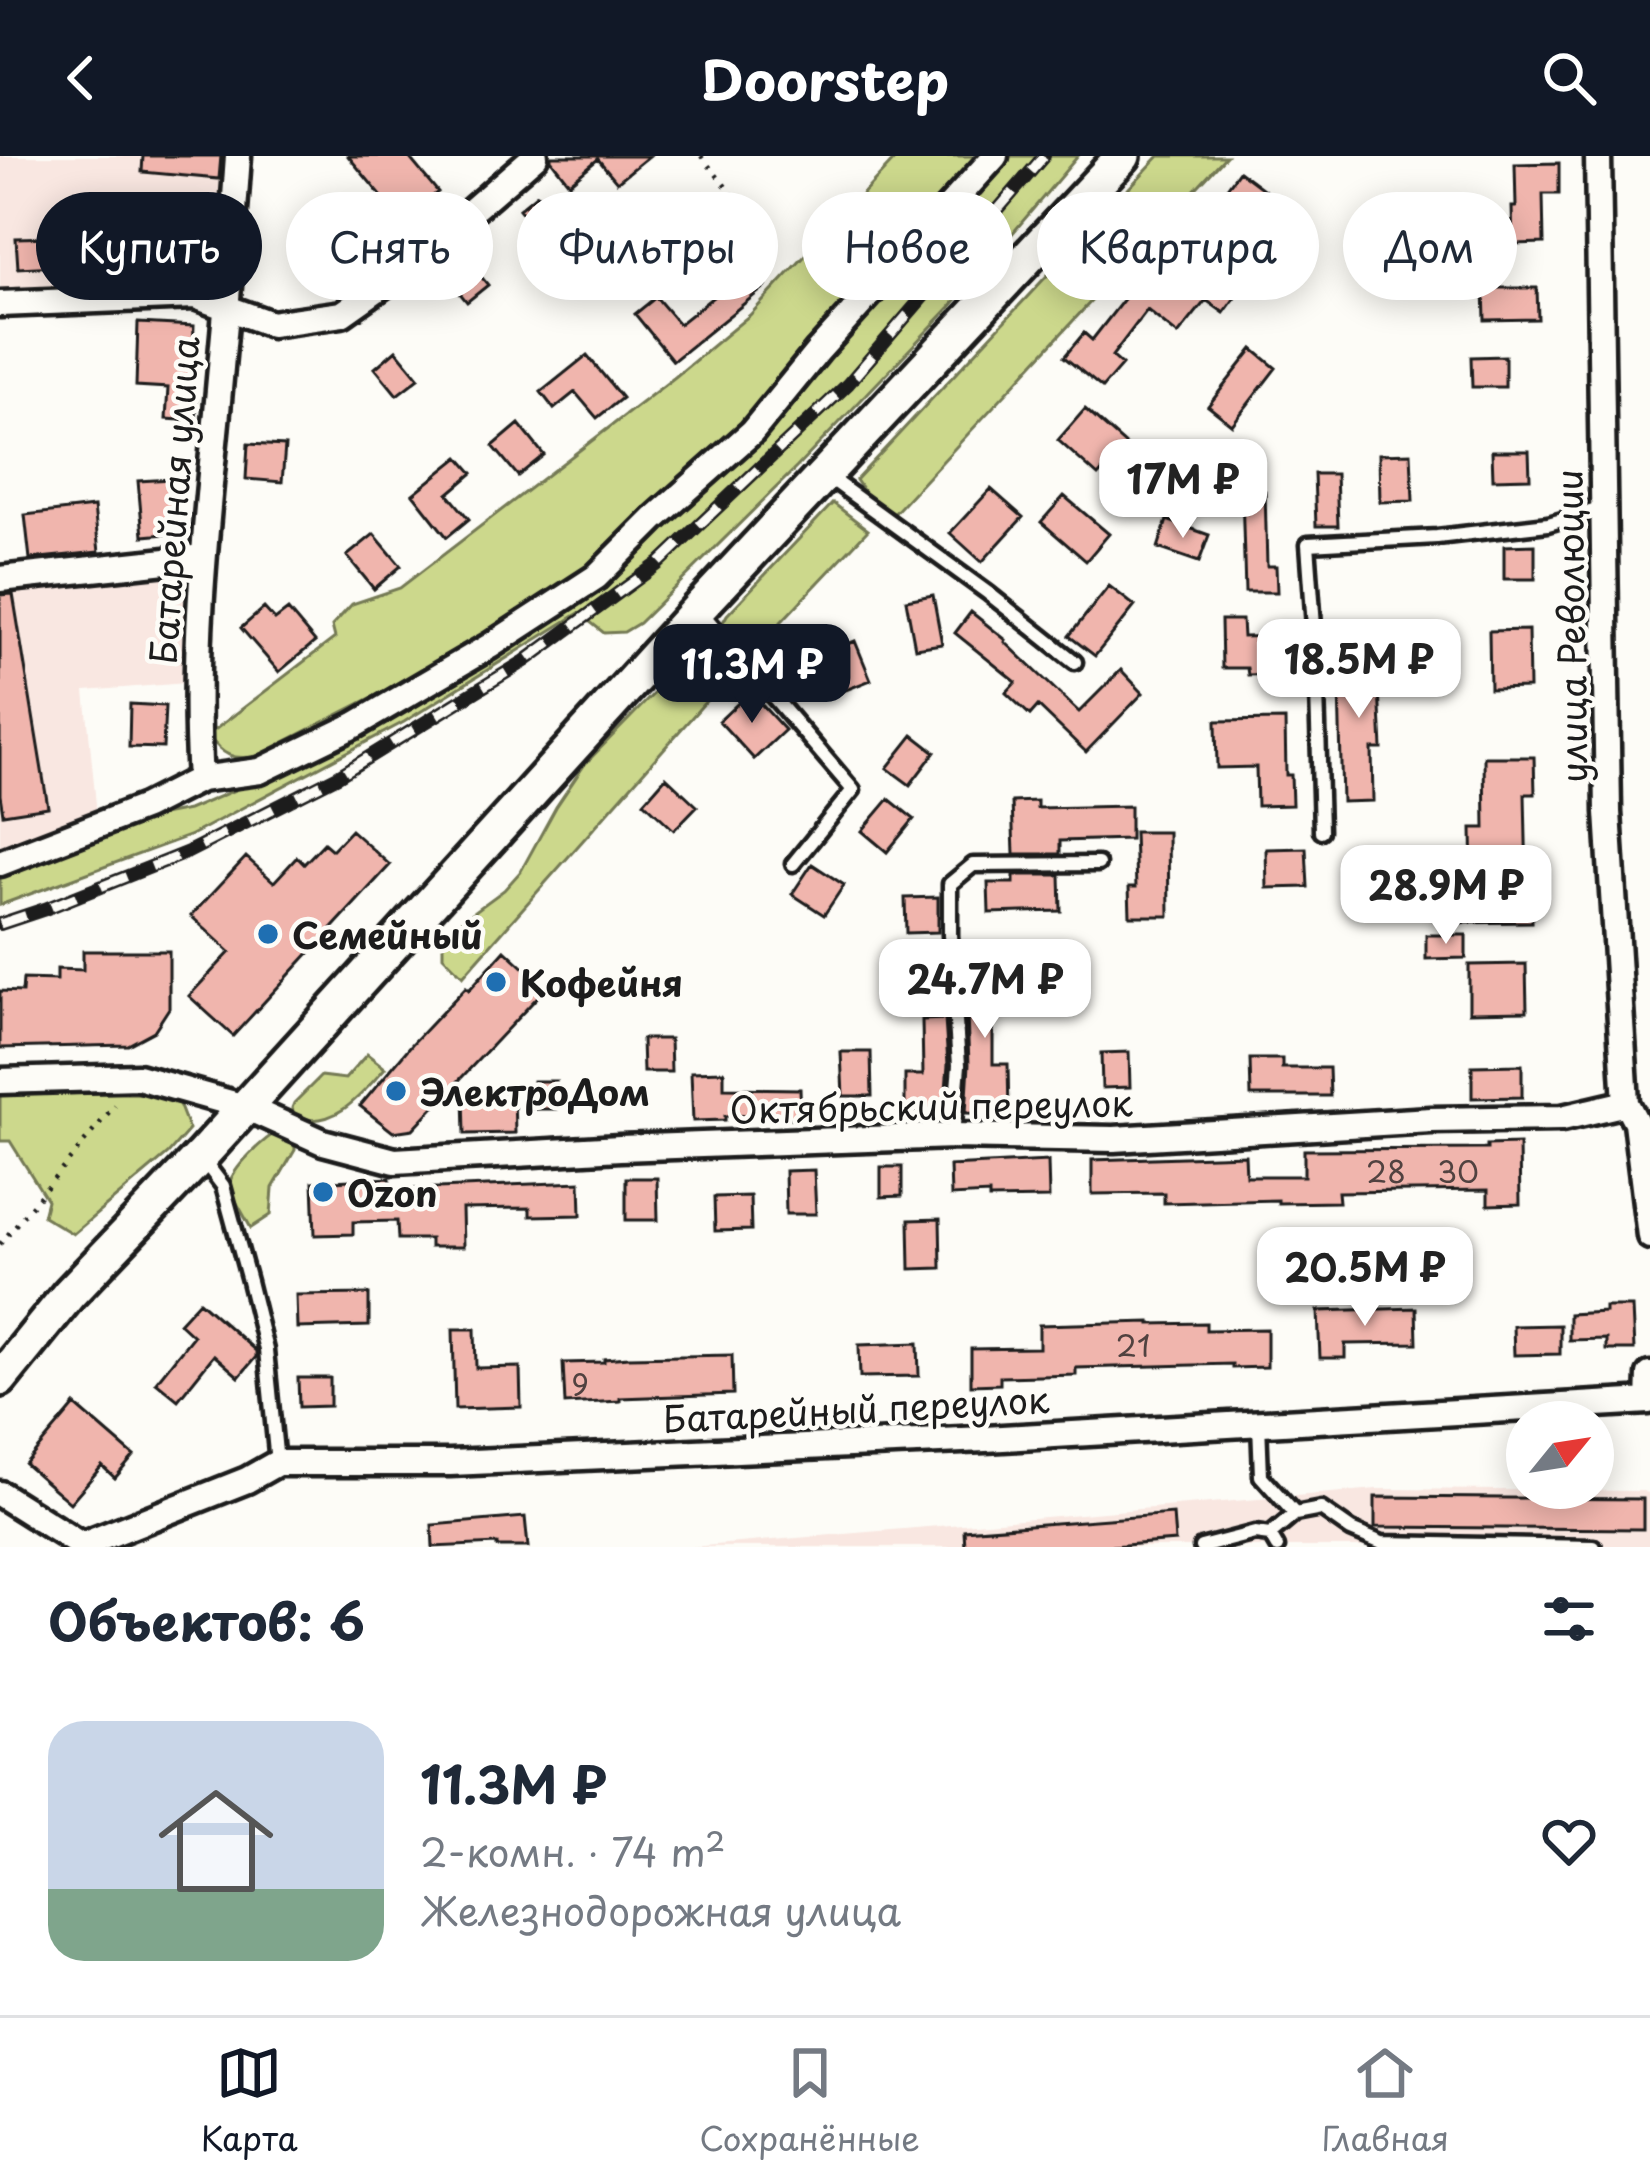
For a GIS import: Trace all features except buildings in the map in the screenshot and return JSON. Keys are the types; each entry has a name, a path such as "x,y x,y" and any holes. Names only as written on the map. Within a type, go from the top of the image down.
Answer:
{"main road":[{"path":"0,1379 69,1294 201,1156 698,609 1124,156"}],"street":[{"name":"Батарейная улица","path":"200,779 203,556 238,156"},
{"path":"0,304 195,296 271,324 342,314 396,276 535,156"},
{"path":"0,863 145,807 200,779 260,771 355,725 596,577 752,432 818,350 995,156"},
{"name":"улица Революции","path":"1598,156 1608,812 1626,1103 1636,1122 1650,1236"},
{"path":"0,578 203,556"},
{"name":"Октябрьский переулок","path":"0,1081 138,1077 245,1107 323,1142 395,1162 620,1148 953,1136 1114,1139 1431,1120 1562,1118 1626,1103"},
{"path":"1649,1401 1650,1375"},
{"name":"Батарейный переулок","path":"84,1546 247,1480 278,1462 450,1463 1649,1401"},
{"path":"0,1494 84,1546"}],"lane":[{"path":"825,475 1075,662"},
{"path":"1322,831 1308,544 1526,527 1605,508"},
{"path":"698,609 854,790 793,864"},
{"path":"953,1136 959,1065 950,884 973,865 1098,864"},
{"path":"201,1156 223,1186 249,1281 266,1350 278,1462"},
{"path":"1649,1401 1650,1413"},
{"path":"1259,1423 1262,1476 1295,1514"},
{"path":"1201,1547 1255,1533 1273,1541 1295,1514 1321,1509 1351,1530 1382,1543 1594,1547"}],"path":[{"path":"701,156 730,192"},
{"path":"0,1244 138,1077"}],"shaded area":[{"path":"0,156 238,156 235,192 36,192 36,300 228,300 227,309 0,304"},
{"path":"201,572 199,682 85,691 98,825 0,863 0,577"},
{"path":"1377,1489 1506,1490 1506,1509 1614,1509 1614,1491 1650,1494 1650,1547 691,1547"}],"green space":[{"path":"898,156 981,156 950,192 864,192"},
{"path":"1006,156 1078,156 1047,192 1037,192 1037,204 1013,233 1013,192 971,192"},
{"path":"1159,156 1226,156 1193,192 1125,192"},
{"path":"802,259 802,300 858,300 770,404 597,565 534,609 443,661 257,756 235,757 213,742 208,735 335,638 332,626 352,604 400,588 675,377 764,300 778,300 778,285"},
{"path":"1037,286 1037,300 1092,300 891,517 856,480"},
{"path":"866,300 956,300 639,623 624,632 604,633 579,613 404,722 189,836 0,905 0,875 157,816 188,810 256,781 597,578"},
{"path":"833,503 868,530 749,656 722,624"},
{"path":"713,633 738,665 463,976 443,956 443,941 521,871 585,764"},
{"path":"367,1054 385,1068 357,1098 322,1119 295,1116 294,1103 321,1076 345,1079"},
{"path":"158,1093 179,1104 189,1130 168,1154 73,1234 43,1216 47,1200 10,1141 0,1141 0,1094"},
{"path":"282,1129 294,1137 295,1150 273,1188 271,1215 251,1228 228,1187 250,1154"}],"railway":[{"path":"0,924 188,852 338,776 525,661 658,564 848,384 1044,156"}],"place":[{"name":"Семейный","path":"268,934"},
{"name":"Кофейня","path":"496,982"},
{"name":"ЭлектроДом","path":"396,1091"},
{"name":"Ozon","path":"323,1192"}]}
